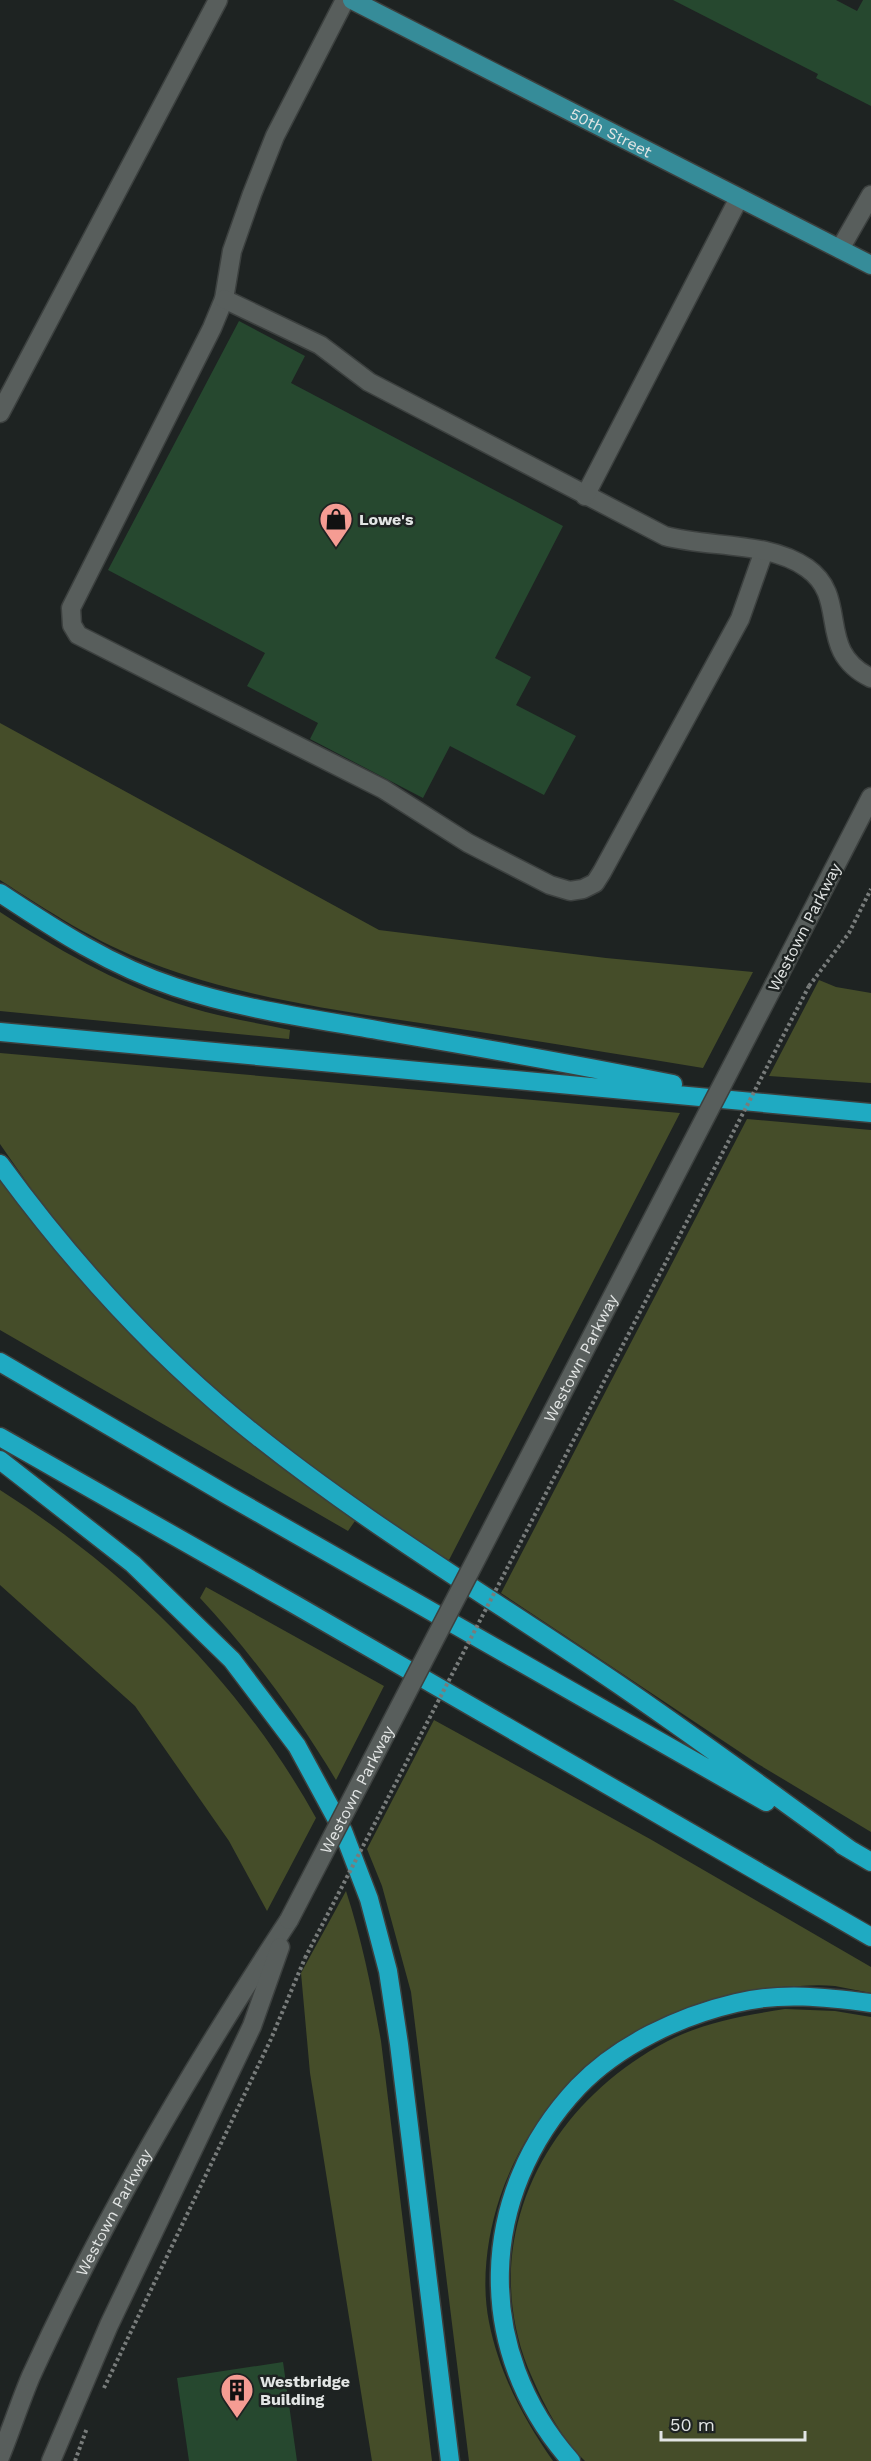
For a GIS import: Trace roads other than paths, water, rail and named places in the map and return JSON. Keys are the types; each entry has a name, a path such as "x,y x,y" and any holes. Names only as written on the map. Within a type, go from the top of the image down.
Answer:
{"highway":[{"path":"0,893 106,959 174,987 243,1006 549,1060 769,1103"},
{"path":"0,1032 865,1110"},
{"path":"0,1164 63,1246 123,1314 235,1418 355,1509 619,1685 852,1851"},
{"path":"0,1362 259,1514 871,1862"},
{"path":"0,1437 305,1610 871,1937"},
{"path":"0,1460 134,1564 232,1660 297,1746 343,1830 369,1899 388,1971 450,2461"},
{"path":"571,2461 536,2413 512,2360 500,2304 498,2275 501,2242 516,2185 542,2133 578,2087 608,2062 638,2042 669,2026 737,2003 772,1997 827,1998 871,2003"}],"main road":[{"name":"50th Street","path":"352,0 871,265"}],"street":[{"path":"0,413 218,0"},
{"path":"345,0 275,136 232,250 224,299 212,328 70,608 72,625 78,635 382,789 468,843 550,885 570,891 583,889 595,883 602,872 740,619 764,551"},
{"path":"840,249 871,195"},
{"path":"585,496 739,198"},
{"path":"224,299 320,345 369,382 664,536 690,543 730,544 791,559 818,577 829,596 842,654 853,667 871,678"},
{"name":"Westown Parkway","path":"0,2457 30,2379 73,2289 154,2136 216,2031 290,1920 871,797"},
{"name":"Westown Parkway","path":"51,2461 109,2325 252,2026 290,1920"}],"place":[{"name":"Lowe's","path":"336,548"},
{"name":"Westbridge Building","path":"237,2419"}]}
